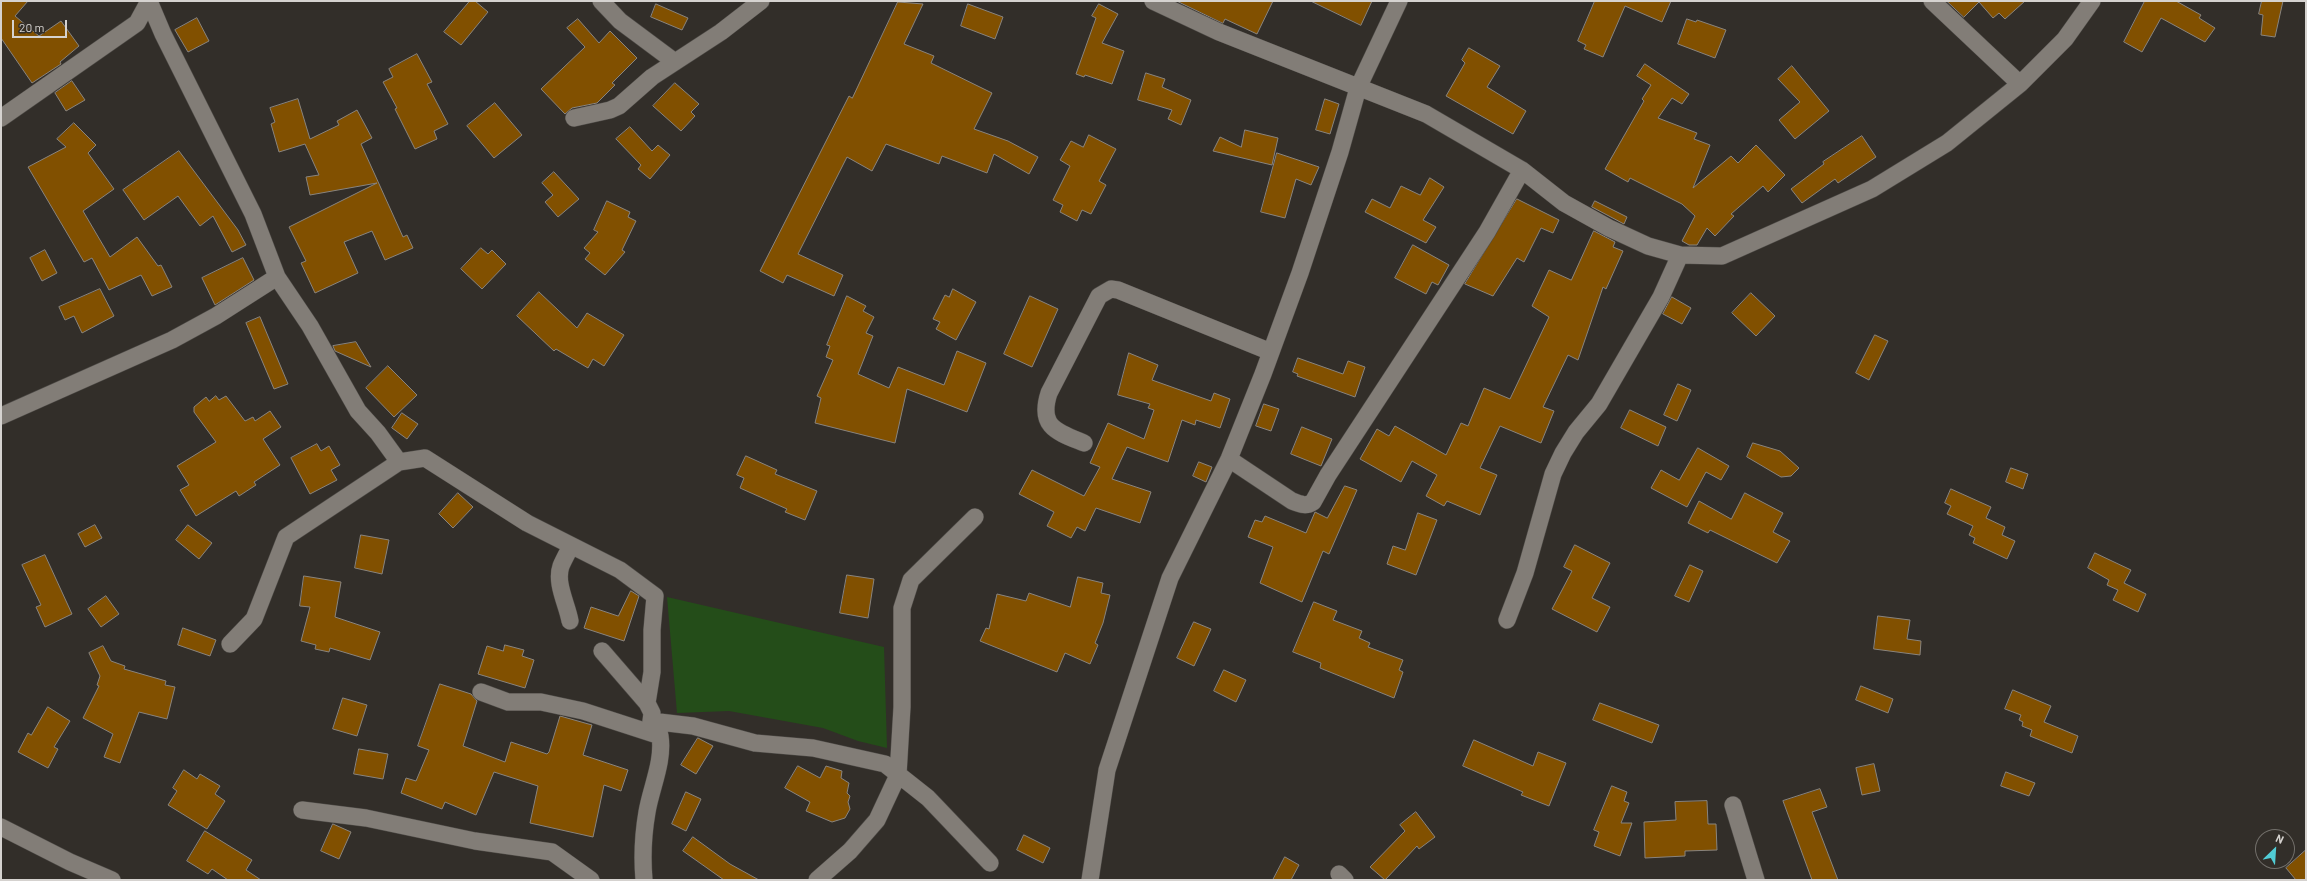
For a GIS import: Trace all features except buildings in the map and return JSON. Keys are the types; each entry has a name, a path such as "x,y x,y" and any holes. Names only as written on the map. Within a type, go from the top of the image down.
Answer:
{"street":[{"path":"149,1 158,23 253,214 277,277 310,326 358,410 378,432 399,462"},
{"path":"1,118 136,23 149,1"},
{"path":"601,1 620,21 675,62"},
{"path":"574,118 610,110 619,106 652,77 721,32 761,1"},
{"path":"1153,1 1219,32 1426,114 1522,170 1564,203 1609,228 1648,246 1680,255 1722,256 1872,189 1947,143 2020,84 2065,39 2092,1"},
{"path":"1090,880 1107,770 1170,578 1228,459 1271,352 1327,190 1358,88 1400,1"},
{"path":"1932,1 2020,84"},
{"path":"136,23 158,23"},
{"path":"1228,459 1292,501 1302,505 1313,502 1328,475 1482,239 1522,170"},
{"path":"1507,620 1525,573 1553,474 1563,453 1576,432 1599,404 1661,297 1680,255"},
{"path":"1,416 172,340 216,316 277,277"},
{"path":"1084,444 1060,433 1050,426 1045,416 1045,406 1049,393 1089,312 1099,296 1105,291 1118,290 1271,352"},
{"path":"230,644 254,619 286,537 399,462 425,458 527,523 620,570 655,596 652,630 652,672 647,703"},
{"path":"817,880 850,851 877,820 898,775 902,707 902,608 911,580 975,517"},
{"path":"570,621 567,604 560,587 561,567 571,546"},
{"path":"602,651 647,703 652,714 651,721"},
{"path":"481,692 508,702 541,702 584,711 660,736"},
{"path":"651,721 693,726 755,743 813,748 885,764 928,798 990,863"},
{"path":"644,880 642,858 647,812 659,760 660,736 656,726 651,721"},
{"path":"1733,805 1756,880"},
{"path":"302,810 366,818 475,841 552,852 591,880"},
{"path":"1,827 70,862 112,880"}],"green space":[{"path":"667,597 884,647 887,748 858,741 823,728 729,711 677,713"}]}
